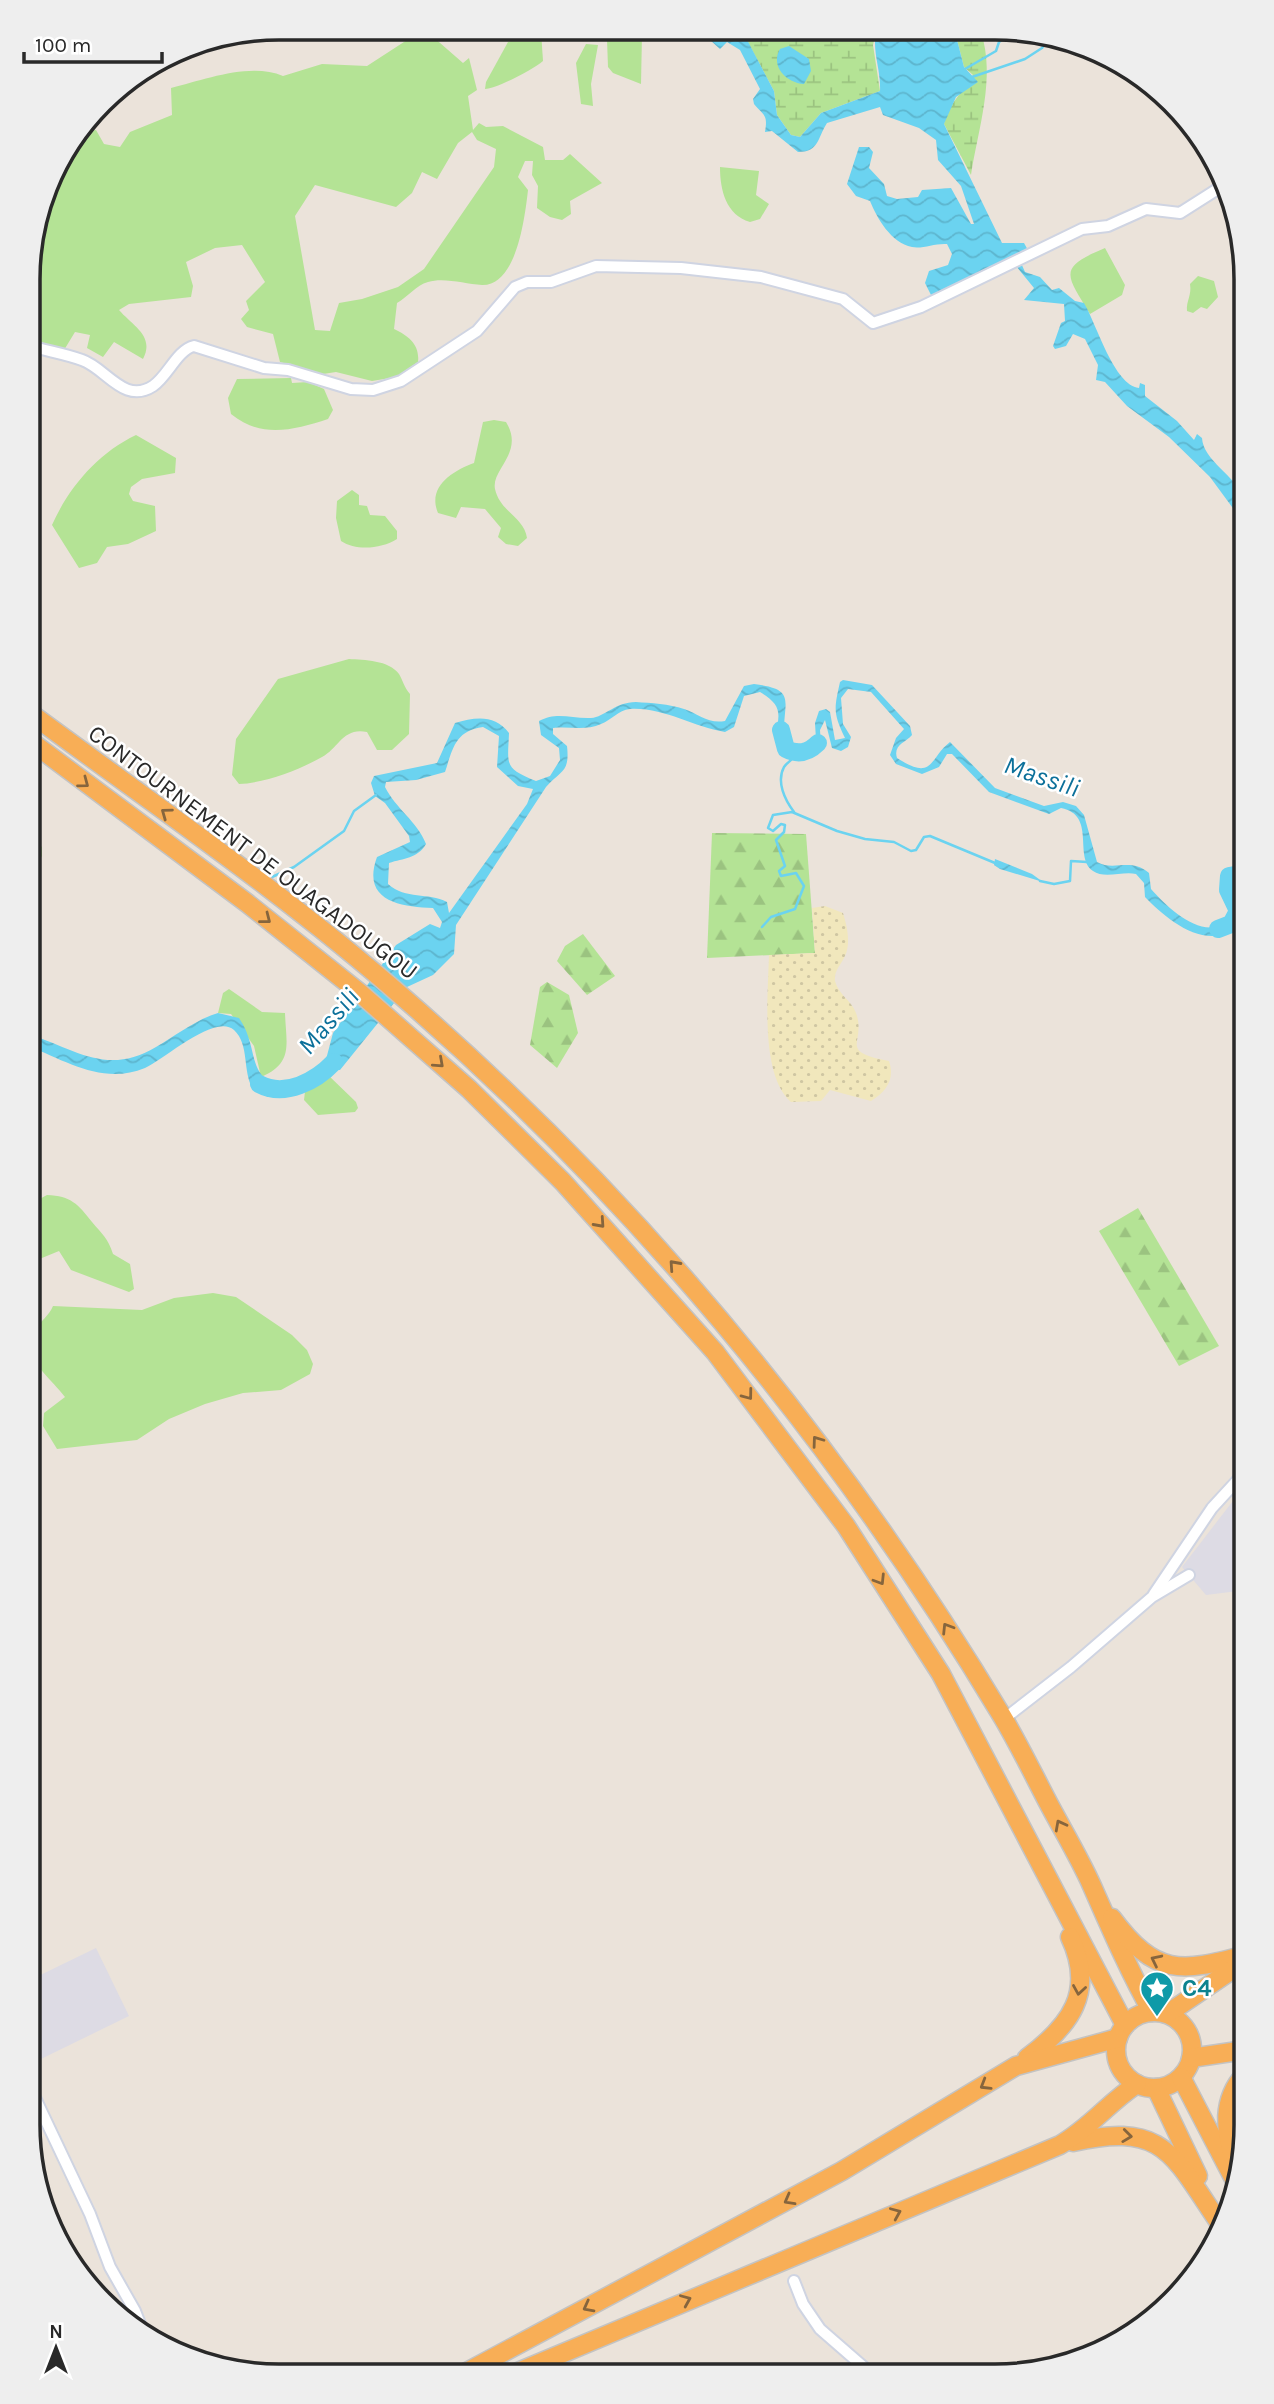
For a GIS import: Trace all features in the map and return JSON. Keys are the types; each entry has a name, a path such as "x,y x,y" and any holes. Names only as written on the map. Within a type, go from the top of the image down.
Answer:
{"highway":[{"name":"CONTOURNEMENT DE OUAGADOUGOU","path":"40,720 279,896 405,998 621,1206 721,1318 812,1434 875,1523 1004,1719 1092,1886 1108,1929 1159,2013"},
{"name":"CONTOURNEMENT DE OUAGADOUGOU","path":"40,748 247,903 388,1017 498,1116 563,1182 715,1352 846,1526 941,1674 1059,1901 1122,2031"},
{"path":"1092,1886 1128,1939 1158,1962 1177,1969 1196,1968 1233,1958"},
{"path":"483,2364 842,2171 1016,2066 1058,2031 1073,2013 1079,1995 1081,1975 1077,1952 1065,1926 1059,1901"},
{"path":"1016,2066 1122,2031 1137,2016 1159,2013 1233,1968"},
{"path":"1122,2031 1116,2057 1120,2067 1137,2084 1156,2088 1171,2084 1181,2077 1191,2058 1189,2034 1176,2019 1159,2013"},
{"path":"1191,2058 1233,2052"},
{"path":"1181,2077 1229,2170"},
{"path":"537,2364 1060,2146 1086,2130 1115,2100 1137,2084"},
{"path":"1156,2088 1216,2216"},
{"path":"1232,2152 1226,2120 1229,2099 1233,2093"},
{"path":"1060,2146 1120,2134 1144,2138 1164,2149 1182,2167 1215,2218"}],"street":[{"path":"40,349 85,360 123,388 134,392 150,388 163,377 187,347 194,346 264,368 288,370 351,389 373,390 401,382 477,331 515,287 527,282 551,282 596,266 681,268 761,277 843,299 873,323 921,307 1082,229 1108,226 1146,209 1180,213 1216,190"},
{"path":"1152,1597 1212,1508 1233,1485"},
{"path":"1004,1719 1071,1667 1152,1597 1189,1575"},
{"path":"40,2108 90,2214 110,2267 137,2317"},
{"path":"794,2281 803,2304 820,2329 860,2364"}],"shaded area":[{"path":"1233,1500 1233,1592 1206,1595 1182,1567"},
{"path":"96,1948 129,2016 40,2059 40,1975"}],"green space":[{"path":"642,40 641,84 613,73 608,67 607,41"},
{"path":"747,40 874,40 880,91 821,113 800,137 791,135 777,115 774,91"},
{"path":"957,40 983,40 987,67 986,85 971,175 944,124 946,113 973,75 964,67"},
{"path":"406,41 437,41 463,63 469,58 477,90 468,96 473,130 479,123 486,127 503,126 543,147 545,160 563,160 570,154 602,183 570,201 571,214 562,220 550,217 537,208 538,186 532,175 533,161 525,161 518,177 528,190 527,202 517,248 504,274 494,282 482,285 448,280 428,282 397,303 394,329 415,346 418,362 396,377 372,381 336,372 323,374 280,362 273,334 247,327 241,319 249,310 246,301 265,282 242,245 215,248 186,262 193,286 191,297 129,304 119,310 144,338 146,351 143,359 114,342 103,357 87,348 90,335 75,332 61,355 40,349 40,279 48,217 72,160 92,130 96,130 104,144 120,147 130,132 172,115 171,88 242,72 270,72 283,76 322,64 367,66","holes":["472,132 477,140 496,149 494,167 424,269 398,287 362,299 339,303 330,331 315,330 295,216 315,185 396,207 412,193 422,172 437,179 458,143"]},
{"path":"542,41 543,61 515,78 485,89 486,82 508,42"},
{"path":"586,44 598,45 591,84 593,106 581,104 576,63"},
{"path":"720,167 759,171 756,195 769,204 760,219 750,222 742,219 730,208 723,193"},
{"path":"1105,248 1125,285 1122,295 1090,314 1075,290 1070,274 1079,261"},
{"path":"1198,276 1214,281 1218,297 1207,309 1201,307 1193,313 1187,311 1187,304 1190,284"},
{"path":"291,378 292,383 308,382 324,389 333,410 328,419 278,430 254,427 231,414 228,398 237,379"},
{"path":"483,422 506,422 511,433 510,452 498,474 495,489 502,503 525,531 527,538 518,546 506,544 498,537 501,528 485,509 461,507 456,518 438,513 435,504 436,495 444,481 474,463"},
{"path":"136,435 176,458 175,473 142,479 131,487 129,494 133,501 155,506 156,531 128,544 107,547 97,563 79,568 52,525 67,497 86,472 109,451"},
{"path":"352,490 359,495 359,505 367,506 370,515 385,516 397,531 397,539 369,548 341,541 336,518 337,501"},
{"path":"349,659 383,663 399,674 410,694 409,734 392,750 377,750 367,732 352,733 328,753 303,767 271,778 239,784 232,775 236,739 278,679"},
{"path":"712,833 806,834 815,953 707,958"},
{"path":"583,934 615,976 587,995 557,961 565,946"},
{"path":"547,982 569,995 578,1033 557,1068 530,1045 540,987"},
{"path":"229,989 262,1012 285,1013 287,1043 283,1059 272,1072 261,1077 254,1046 231,1014 218,1013 223,993"},
{"path":"327,1074 356,1102 358,1108 355,1112 318,1115 304,1100 306,1083"},
{"path":"47,1195 68,1199 82,1210 104,1236 113,1254 130,1264 134,1289 129,1292 71,1270 59,1251 40,1259 40,1199"},
{"path":"1138,1208 1219,1346 1179,1366 1099,1231"},
{"path":"213,1293 236,1297 292,1335 307,1350 313,1364 310,1374 281,1390 243,1393 205,1404 169,1419 137,1440 57,1449 43,1426 44,1413 65,1397 40,1369 40,1324 53,1306 142,1310 174,1298"}],"sand":[{"path":"825,906 843,913 846,923 847,951 835,981 856,1013 858,1049 863,1054 889,1061 891,1067 888,1084 871,1101 830,1090 821,1101 791,1102 781,1090 774,1073 767,1012 769,955 815,953 812,908"}],"water":[{"path":"710,40 747,40 774,91 777,115 791,135 800,137 821,113 880,91 875,40 957,40 964,67 978,82 956,97 944,124 1002,243 1024,243 1029,252 933,299 925,283 929,271 948,265 952,254 947,244 916,247 904,245 891,235 870,201 856,196 847,184 859,147 869,147 873,152 869,168 884,184 887,196 897,199 918,197 922,190 951,188 971,224 974,224 961,186 938,160 936,140 919,128 883,115 880,107 827,123 814,147 798,152 772,131 765,132 765,118 753,99 760,89 740,50 727,42 720,49"},
{"path":"789,46 809,59 811,71 804,84 786,77 778,67 777,55 780,49"},
{"path":"1021,263 1025,272 1040,277 1052,290 1059,288 1075,301 1084,303 1107,353 1122,377 1139,388 1140,383 1145,385 1145,396 1177,421 1194,440 1197,434 1202,438 1208,454 1234,482 1234,509 1210,477 1169,437 1127,406 1105,382 1096,380 1098,365 1085,339 1073,334 1066,346 1055,349 1053,346 1061,323 1065,321 1064,304 1024,300 1034,288 1016,266"},
{"path":"843,680 872,685 910,726 912,735 898,747 897,758 909,765 924,768 930,765 950,742 995,788 1044,806 1063,802 1076,806 1084,815 1097,862 1110,866 1129,865 1142,868 1149,873 1151,889 1178,915 1201,926 1212,927 1223,924 1234,916 1234,928 1215,936 1189,930 1164,915 1145,897 1144,883 1136,874 1103,874 1093,871 1087,865 1082,827 1072,812 1061,808 1049,814 989,792 952,754 947,754 939,767 922,774 896,764 890,755 896,738 904,729 871,692 848,689 841,698 843,724 851,737 848,747 841,751 832,748 825,720 820,730 821,745 815,751 800,754 800,748 816,740 815,723 819,711 826,709 830,712 835,740 845,738 836,711 840,682"},
{"path":"744,686 767,686 782,693 786,704 784,734 790,753 783,752 774,737 778,722 776,706 760,692 744,696 734,727 725,732 642,709 626,710 595,726 553,728 553,734 567,746 566,766 546,787 456,925 454,954 433,975 407,987 340,1070 333,1069 318,1078 317,1075 324,1067 333,1033 396,945 430,924 440,928 442,922 433,908 408,906 387,899 374,883 373,872 377,857 410,842 409,836 385,803 375,796 371,783 374,776 437,763 455,723 484,719 497,723 509,733 510,764 518,772 536,781 550,776 560,760 559,748 541,735 539,721 558,716 591,718 622,704 636,702 672,706 709,720 725,721","holes":["483,727 499,736 497,767 518,786 533,789 527,804 449,913 447,902 395,889 388,884 389,863 414,855 426,844 417,828 390,795 385,787 386,782 416,780 445,772 456,742 466,732"]},
{"path":"995,859 1032,874 1043,882 1000,869 994,865"},
{"path":"1234,870 1230,883 1234,891 1234,908 1225,892 1224,873"},
{"path":"218,1013 239,1018 249,1039 257,1067 269,1081 279,1085 279,1092 268,1097 253,1089 239,1036 226,1026 203,1032 154,1063 130,1073 100,1073 40,1051 40,1038 92,1057 123,1059 156,1047"}],"waterway":[{"path":"965,69 996,51 1002,40"},
{"path":"972,77 1025,59 1044,45"},
{"name":"Massili","path":"781,730 786,749 790,751 803,752 818,743"},
{"path":"794,812 785,796 781,779 784,767 795,753"},
{"path":"272,877 294,867 344,831 354,811 376,795"},
{"path":"762,927 771,917 795,909 804,886 796,873 781,876 779,871 785,866 776,840 784,832 785,825 781,824 773,831 768,828 773,815 792,812 837,831 865,839 894,842 911,851 916,850 924,837 930,836 995,863"},
{"path":"1040,881 1054,884 1070,881 1071,861 1087,862"},
{"name":"Massili","path":"1234,875 1229,876 1228,890 1234,902"},
{"name":"Massili","path":"1218,929 1231,924 1234,919"},
{"name":"Massili","path":"259,1084 279,1089 300,1085 334,1062"}],"place":[{"name":"C4","path":"1157,2018"}]}
